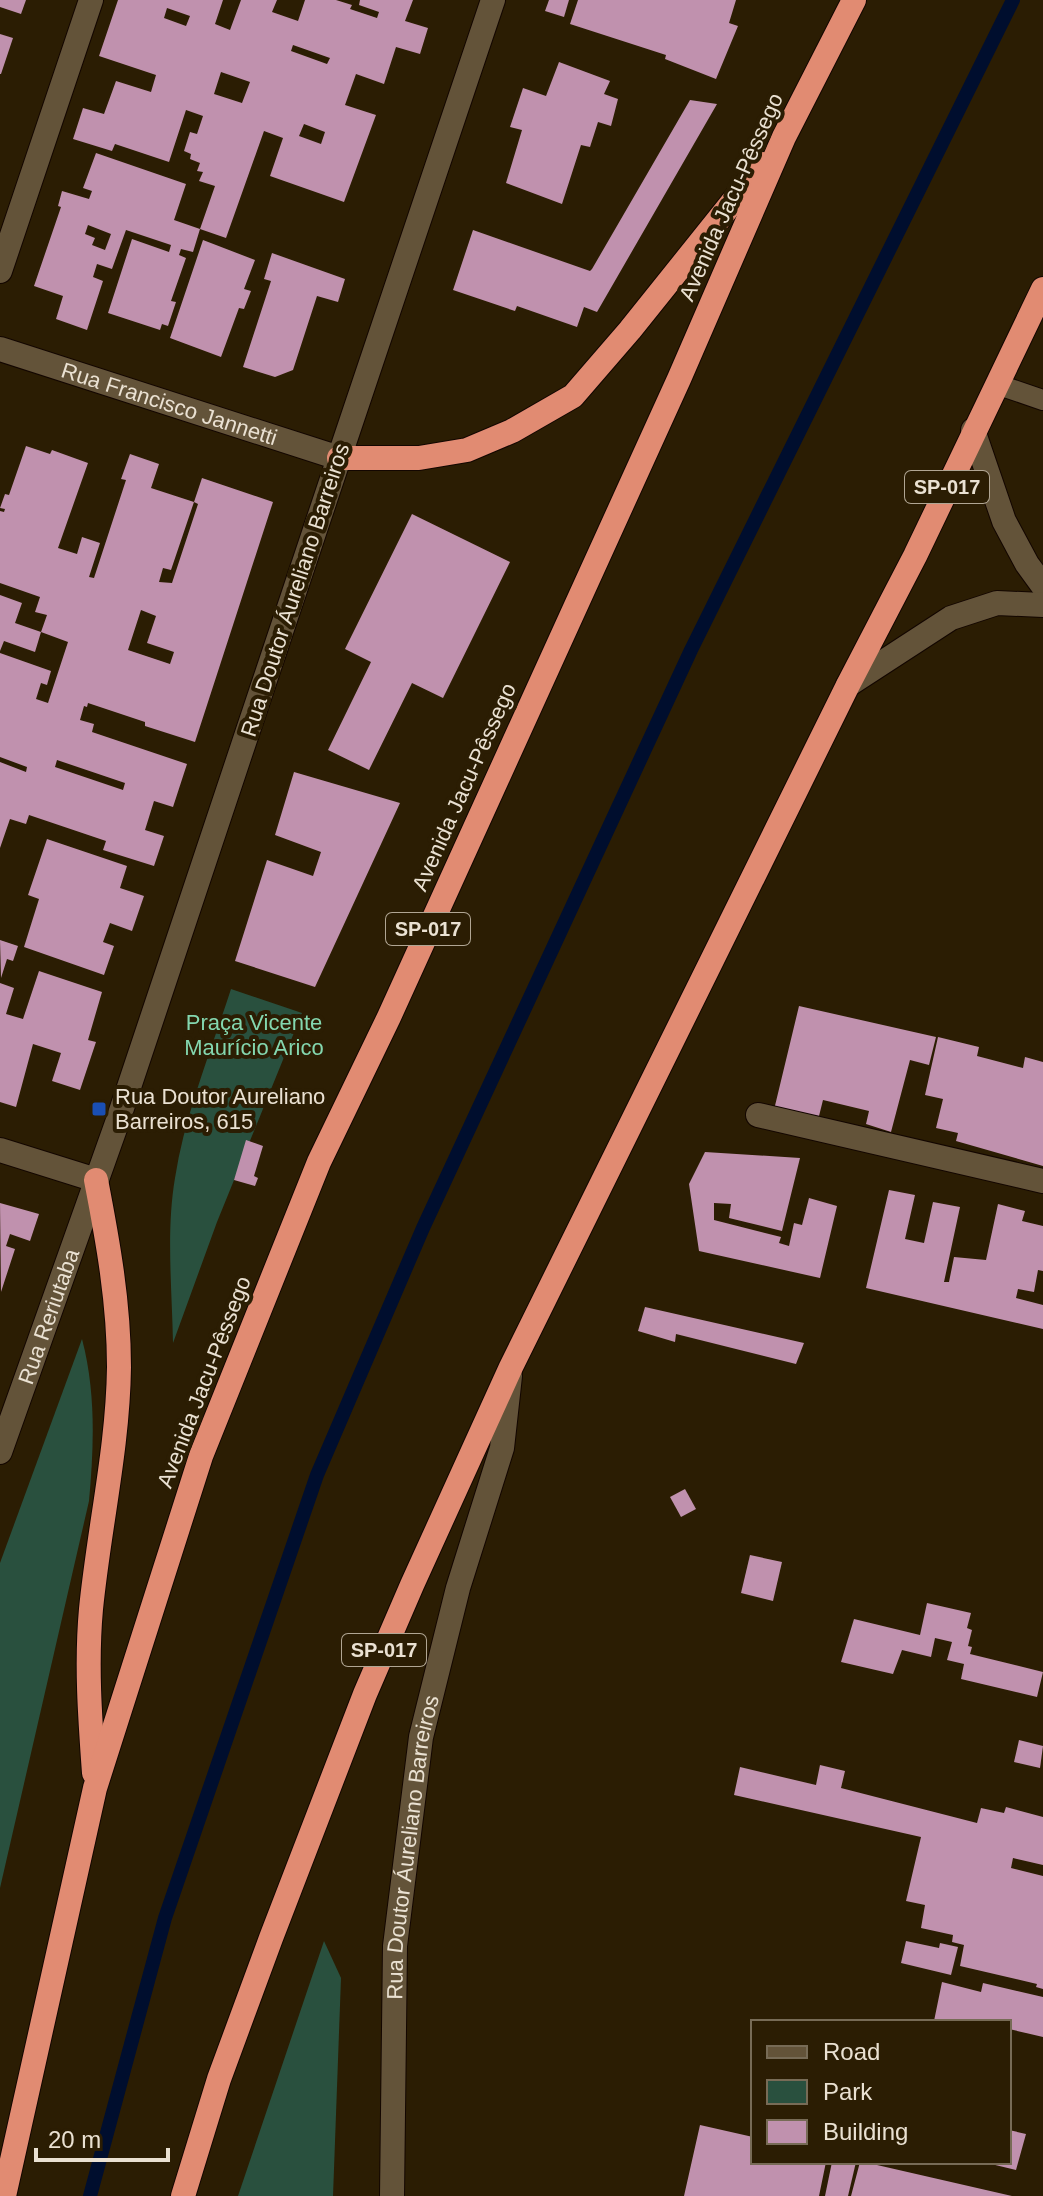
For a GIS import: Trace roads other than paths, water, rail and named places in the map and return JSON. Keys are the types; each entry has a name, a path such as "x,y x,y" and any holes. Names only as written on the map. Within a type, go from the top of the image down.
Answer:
{"highway":[{"name":"Avenida Jacu-Pêssego","path":"4,2196 95,1788 201,1456 319,1162 389,1017 673,393 784,137 854,0"},
{"path":"339,458 419,458 467,450 512,431 573,396 630,330 784,137"},
{"name":"SP-017","path":"183,2196 219,2079 371,1680 511,1367 848,685 915,556 1043,289"},
{"path":"95,1788 88,1683 91,1610 113,1449 119,1368 116,1286 96,1180"}],"street":[{"path":"0,271 91,0"},
{"name":"Rua Doutor Áureliano Barreiros","path":"96,1180 493,0"},
{"name":"Rua Francisco Jannetti","path":"0,349 339,458"},
{"path":"973,430 1004,521 1027,564 1043,586"},
{"path":"848,685 951,618 997,603 1043,605"},
{"path":"758,1115 1043,1181"},
{"path":"0,1150 96,1180"},
{"name":"Rua Reriutaba","path":"0,1452 96,1180"},
{"name":"Rua Doutor Áureliano Barreiros","path":"392,2196 395,1946 421,1737 458,1588 502,1448 511,1367"}],"lane":[{"path":"996,384 1043,400"}],"waterway":[{"path":"90,2196 165,1918 317,1475 423,1228 691,650 1013,0"}],"place":[{"name":"Rua Doutor Aureliano Barreiros, 615","path":"99,1109"}],"park label":[{"name":"Praça Vicente Maurício Arico","path":"254,1034"}]}
